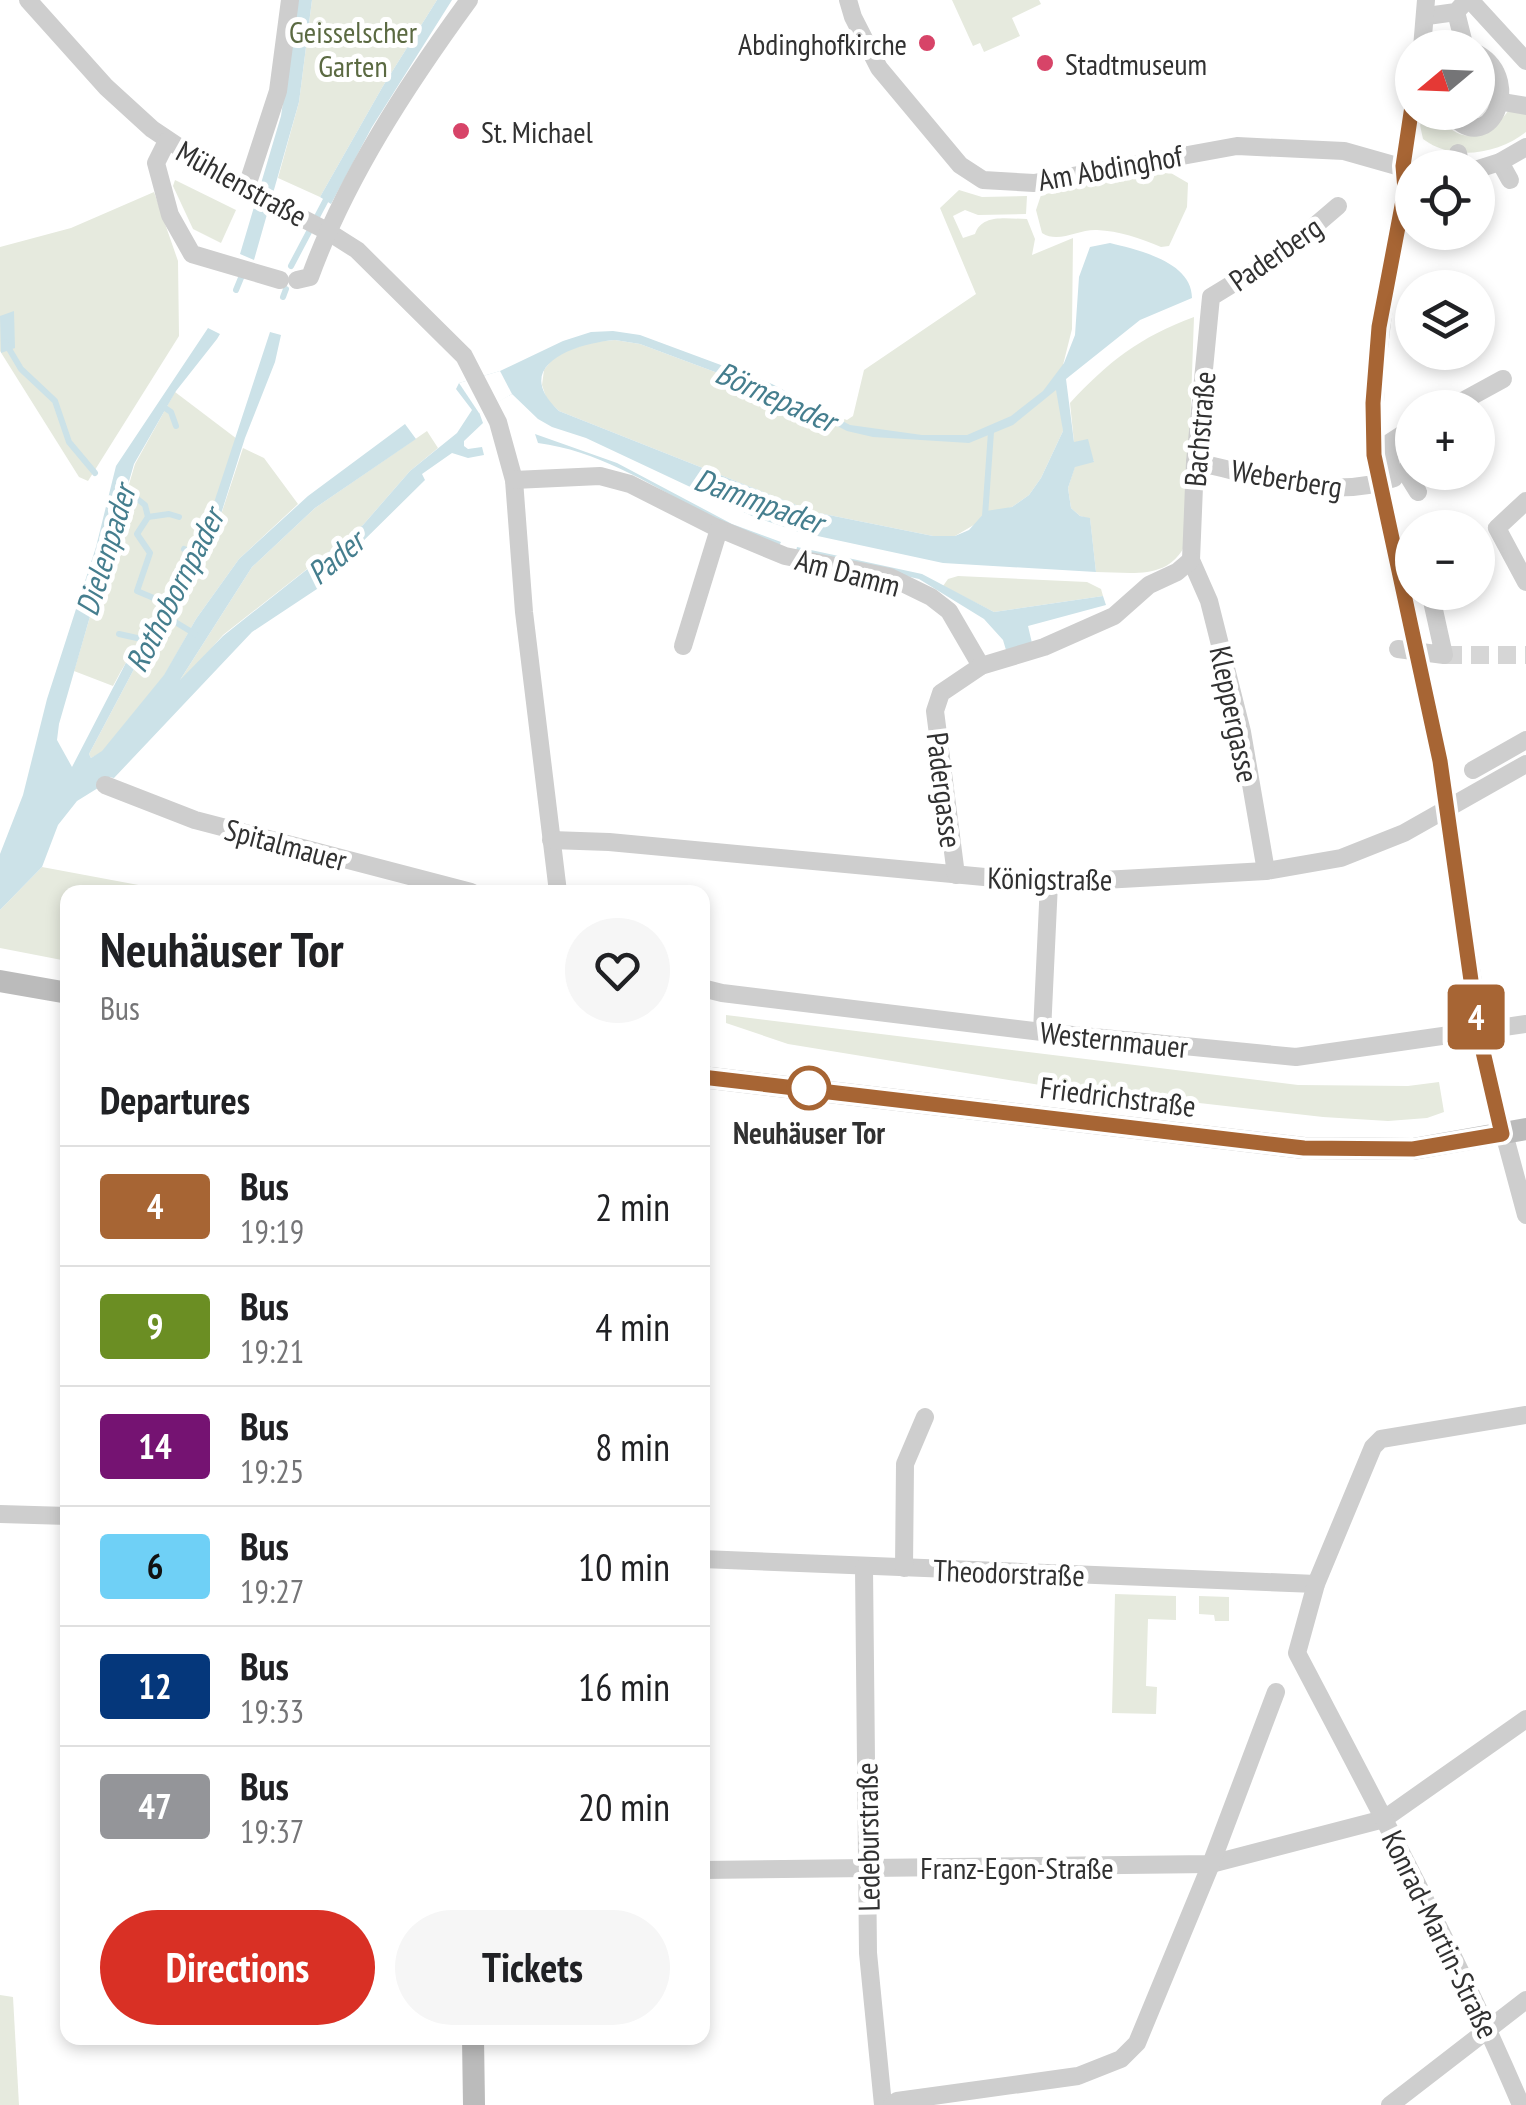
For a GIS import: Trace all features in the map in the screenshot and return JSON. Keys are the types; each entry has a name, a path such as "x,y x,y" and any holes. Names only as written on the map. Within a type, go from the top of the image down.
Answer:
{"main road":[{"path":"0,981 60,992"},
{"name":"Friedrichstraße","path":"710,1077 1304,1148 1413,1149 1514,1132"},
{"path":"472,2045 474,2105"}],"street":[{"name":"Mühlenstraße","path":"28,0 106,87 167,141 357,250 464,356 476,376 507,446 514,480 524,612 557,885"},
{"path":"259,195 290,0"},
{"path":"167,141 156,163 170,215 192,254 289,280 310,277 318,226 470,0"},
{"name":"Am Abdinghof","path":"848,0 880,68 960,165 983,180 1027,184 1237,146 1344,151 1395,165"},
{"path":"1426,8 1464,4 1523,51"},
{"path":"1464,4 1465,30"},
{"path":"1495,42 1502,34"},
{"path":"1458,138 1489,123 1499,112 1502,94 1526,70"},
{"path":"1495,81 1502,94 1526,106"},
{"path":"1495,164 1526,147"},
{"path":"1500,162 1510,180"},
{"name":"Paderberg","path":"1211,298 1283,254 1338,206"},
{"path":"1395,243 1379,327 1373,403 1378,484 1440,761 1478,1030 1514,1132 1526,1215"},
{"name":"Bachstraße","path":"1191,560 1195,462 1211,298"},
{"path":"1487,390 1504,382 1492,390"},
{"path":"1378,484 1394,478 1386,445 1395,439"},
{"name":"Weberberg","path":"1195,462 1338,490 1378,484"},
{"name":"Am Damm","path":"514,480 600,476 630,484 720,529 786,556 890,577 949,610 981,666"},
{"path":"1526,501 1497,528 1526,582"},
{"path":"684,646 720,529"},
{"name":"Padergasse","path":"956,875 936,712 942,693 981,666 1044,647 1114,616 1148,584 1177,572 1191,560"},
{"name":"Kleppergasse","path":"1191,560 1210,601 1237,713 1266,871"},
{"path":"1398,649 1444,655 1434,610"},
{"path":"1473,770 1526,740"},
{"name":"Königstraße","path":"551,840 1050,883 1266,871 1341,858 1446,812 1526,764"},
{"name":"Spitalmauer","path":"105,785 195,820 444,885"},
{"path":"1042,1032 1050,883"},
{"name":"Westernmauer","path":"710,990 1042,1032 1296,1056 1526,1024"},
{"path":"1316,1584 1380,1439 1526,1415"},
{"path":"904,1568 905,1464 925,1417"},
{"path":"0,1514 60,1516"},
{"name":"Theodorstraße","path":"710,1559 1316,1584"},
{"name":"Ledeburstraße","path":"864,1568 868,1952 883,2105"},
{"name":"Konrad-Martin-Straße","path":"1316,1584 1297,1653 1384,1819 1488,2029 1521,2105"},
{"path":"892,2105 897,2101 1078,2076 1121,2059 1137,2043 1276,1692"},
{"path":"1384,1819 1526,1719"},
{"name":"Franz-Egon-Straße","path":"710,1870 1211,1864 1384,1819"},
{"path":"1390,2105 1526,2000"}],"green space":[{"name":"Geisselscher Garten","path":"312,0 437,0 320,197 278,178 299,102"},
{"path":"952,0 1039,0 1041,4 1012,18 1020,36 984,52 980,43 973,46"},
{"path":"1509,110 1526,114 1526,132 1489,150 1445,150 1423,139 1421,130 1453,130 1473,136 1495,130"},
{"path":"1164,169 1188,183 1187,207 1169,246 1105,231 1090,230 1062,237 1042,233 1036,210 1041,195"},
{"path":"175,180 236,210 221,243 193,229 173,186"},
{"path":"959,190 982,197 1027,196 1026,214 978,215 965,210 953,216 963,238 975,234 983,223 1004,218 1027,219 1035,239 1032,255 1073,238 1072,329 1060,377 1063,431 1041,478 1029,495 1012,507 955,536 933,536 814,512 559,411 547,400 542,385 544,370 554,357 592,342 615,340 640,344 769,392 822,418 833,415 847,420 853,416 864,370 976,294 940,208"},
{"path":"154,192 178,261 179,336 88,481 79,477 0,351 0,247 71,228"},
{"path":"1194,317 1186,543 1170,564 1160,569 1096,572 1090,519 1071,508 1068,488 1075,466 1094,461 1074,442 1070,403 1126,352"},
{"path":"175,392 237,439 191,559 113,686 74,671 135,464"},
{"path":"427,431 438,448 410,471 363,525 223,635 180,680 252,567 315,508"},
{"path":"243,448 264,458 298,504 239,559 196,619 164,676 102,752 91,758 89,754 142,654 192,578 215,533"},
{"path":"958,576 1087,582 1101,589 1103,596 994,612 943,586 948,579"},
{"path":"42,867 138,885 60,885 60,960 0,948 0,910"},
{"path":"726,1015 1298,1085 1408,1086 1439,1082 1444,1112 1427,1118 1388,1121 1323,1117 1040,1085 788,1044 726,1023"},
{"path":"1115,1594 1176,1596 1176,1620 1148,1619 1146,1686 1157,1687 1156,1714 1112,1713"},
{"path":"1199,1596 1229,1597 1229,1621 1215,1621 1214,1615 1199,1614"},
{"path":"0,1995 13,1997 19,2105 0,2105"}],"water":[{"path":"298,0 312,0 299,102 254,260 240,254 281,116"},
{"path":"437,0 452,0 372,127 331,204 320,197"},
{"path":"1110,243 1162,260 1183,275 1192,298 1140,320 1066,379 1074,442 1088,439 1094,462 1075,467 1068,488 1071,508 1090,518 1096,572 943,563 799,532 752,516 586,438 552,427 512,394 479,412 483,423 464,441 468,449 482,447 484,455 468,458 452,453 422,474 425,480 350,554 316,581 320,587 252,632 114,778 96,784 98,788 77,801 58,825 42,867 0,910 0,854 23,795 47,699 96,547 116,466 208,328 220,334 176,391 134,464 59,724 57,740 72,767 132,651 183,574 205,530 270,332 281,335 275,362 245,438 215,533 192,578 142,654 89,754 91,758 102,751 164,675 196,619 239,559 308,496 405,424 416,439 315,508 252,567 180,680 223,636 363,525 410,471 457,433 472,410 456,389 459,383 500,371 563,341 591,332 613,331 640,335 772,384 850,425 922,435 967,435 1011,416 1043,391 1064,363 1075,335 1079,277 1090,247","holes":["615,340 640,344 769,392 847,431 873,437 969,443 1013,425 1056,390 1063,431 1029,495 1012,507 986,511 969,530 955,536 933,536 814,512 559,411 545,395 541,381 545,369 567,352"]},
{"path":"14,311 15,348 1,353 0,316"},
{"path":"535,434 617,463 732,524 781,542 779,546 735,529 613,465 538,443"},
{"path":"797,547 922,574 994,612 1103,596 1106,605 1028,626 1032,643 1006,650 1003,640 984,619 919,579 796,551"}],"pier":[{"path":"500,371 512,394 479,413 459,383"}],"waterway":[{"name":"Rothobornpader","path":"291,266 329,194"},
{"name":"Dielenpader","path":"236,290 243,273"},
{"name":"Rothobornpader","path":"283,297 286,289"},
{"path":"5,342 21,369 55,401 69,442 95,473"},
{"path":"162,406 171,412 176,426"},
{"path":"985,516 991,432"},
{"path":"121,486 145,505 148,517 137,534 150,553 137,591 156,599 162,614 195,634"},
{"path":"148,517 179,517"},
{"path":"184,549 198,556"},
{"path":"119,634 146,640"}],"tunnel":[{"path":"1444,655 1526,655"}],"bus line":[{"name":"4","path":"710,1078 1304,1148 1413,1149 1502,1134 1478,1030 1440,761 1374,455 1373,403 1379,327 1405,190 1403,166 1408,130"}],"place":[{"name":"Abdinghofkirche","path":"927,43"},
{"name":"Stadtmuseum","path":"1045,63"},
{"name":"St. Michael","path":"461,131"},
{"name":"Neuhäuser Tor","path":"809,1088"}],"water label":[{"name":"Börnepader","path":"776,396"},
{"name":"Dammpader","path":"759,500"},
{"name":"Pader","path":"335,557"}]}
